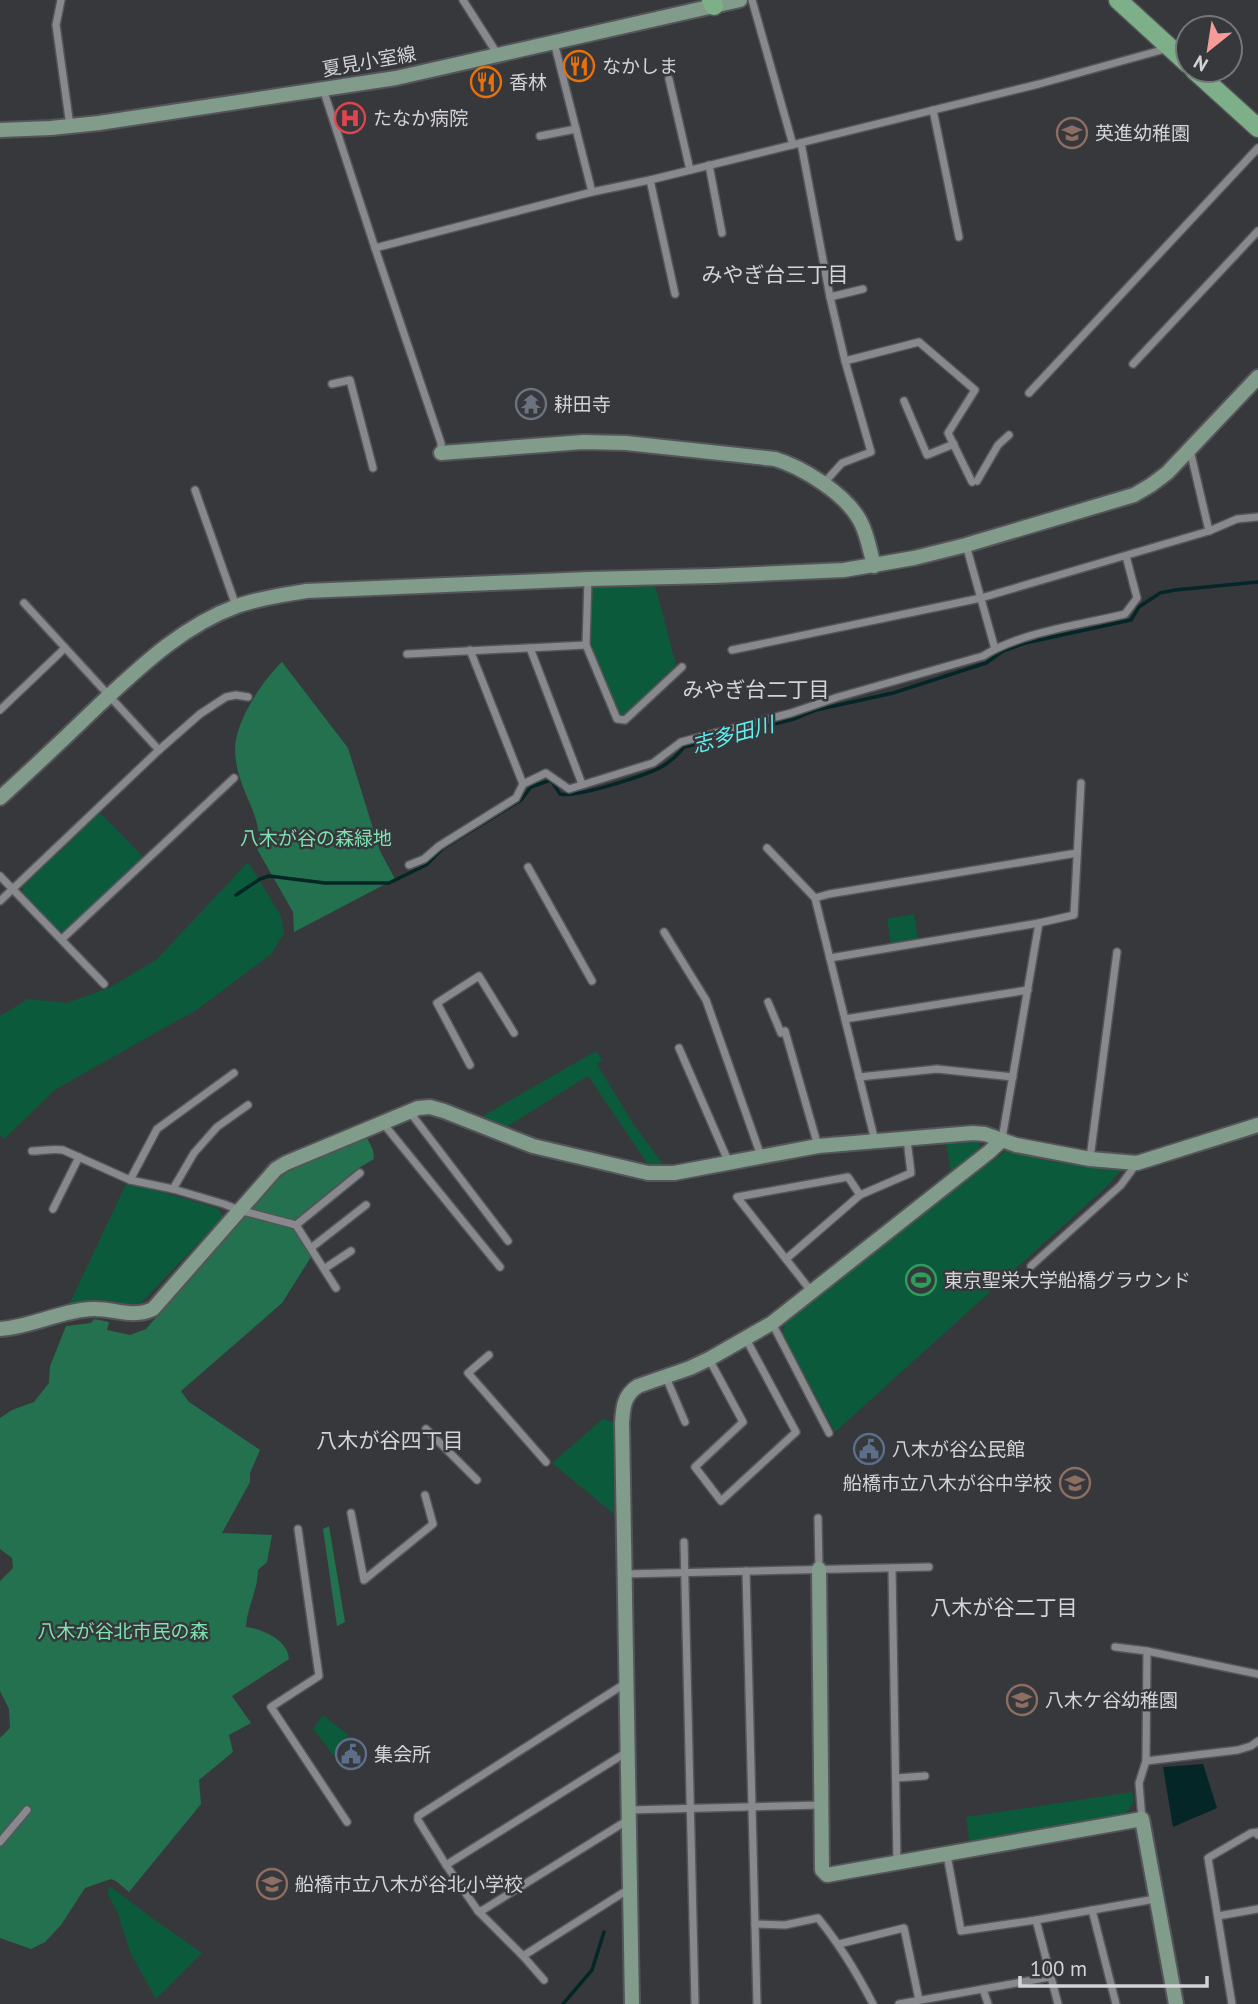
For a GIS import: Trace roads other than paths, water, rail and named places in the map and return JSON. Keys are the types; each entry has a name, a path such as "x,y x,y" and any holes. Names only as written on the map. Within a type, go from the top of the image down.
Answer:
{"main road":[{"path":"1118,0 1174,52"},
{"path":"1209,84 1258,128"}],"street":[{"path":"61,0 56,24 69,126"},
{"path":"463,0 498,55"},
{"name":"夏見小室線","path":"0,130 69,126 396,78 713,3 740,0"},
{"path":"752,0 797,144 845,361 871,452 842,463 824,483"},
{"path":"554,42 592,192"},
{"path":"374,248 592,192 1039,84 1170,48"},
{"path":"669,79 690,170"},
{"path":"323,89 441,443 441,453 583,442 626,443 775,459 786,462 824,483 854,511 861,521 874,566"},
{"path":"933,110 959,237"},
{"path":"540,136 576,129"},
{"path":"1029,393 1258,148"},
{"path":"709,165 722,233"},
{"path":"650,180 675,294"},
{"path":"1133,364 1258,231"},
{"path":"830,297 863,289"},
{"path":"845,361 919,342 975,390 948,433 975,481 998,444 1009,435"},
{"path":"0,798 142,664 170,642 237,606 306,591 844,570 914,558 1134,495 1167,473 1258,377"},
{"path":"331,384 350,380 373,468"},
{"path":"904,401 927,455 954,444"},
{"path":"1190,450 1209,531"},
{"path":"195,490 237,606"},
{"path":"732,650 981,598 1209,531 1237,519 1258,517"},
{"path":"966,545 995,649"},
{"path":"409,865 424,859 439,846 516,798 523,784 546,773 569,789 653,763 681,742 791,713 838,696 983,656 1021,638 1125,614 1137,598 1126,556"},
{"path":"588,579 586,645 617,719 625,720 682,667"},
{"path":"24,603 159,750"},
{"path":"407,654 586,645"},
{"path":"0,710 65,648"},
{"path":"530,648 582,784"},
{"path":"470,650 523,784"},
{"path":"0,901 200,714 226,698 236,695 248,697"},
{"path":"62,940 234,778"},
{"path":"830,958 1074,915 1081,783"},
{"path":"767,848 815,898 875,1140"},
{"path":"815,898 1077,853"},
{"path":"528,867 592,981"},
{"path":"0,876 104,984"},
{"path":"632,2004 623,1405 631,1390 709,1359 772,1323 1002,1140 1039,923"},
{"path":"664,932 706,1000 761,1156"},
{"path":"1090,1159 1117,952"},
{"path":"470,1065 437,1003 479,976 514,1033"},
{"path":"845,1019 1028,990"},
{"path":"768,1002 780,1033 785,1031 818,1146"},
{"path":"679,1048 729,1163"},
{"path":"859,1077 937,1069 1013,1077"},
{"path":"130,1180 157,1129 234,1073"},
{"path":"173,1189 194,1153 217,1127 248,1105"},
{"path":"0,1329 19,1328 64,1314 93,1309 144,1314 153,1309 276,1169 408,1110 430,1107 533,1146 648,1174 674,1173 818,1146 974,1133 1016,1145 1090,1159 1137,1163 1258,1125"},
{"path":"408,1110 508,1241"},
{"path":"382,1122 500,1267"},
{"path":"786,1259 860,1195 911,1173 907,1139"},
{"path":"32,1151 55,1149 130,1180 173,1189 296,1225 336,1288"},
{"path":"53,1209 79,1157"},
{"path":"1031,1266 1121,1185 1137,1163"},
{"path":"296,1225 360,1173"},
{"path":"811,1291 737,1197 848,1177 860,1195"},
{"path":"311,1248 366,1205"},
{"path":"324,1269 351,1251"},
{"path":"772,1323 829,1433"},
{"path":"709,1359 743,1422 695,1467 721,1501 796,1432 746,1339"},
{"path":"489,1355 468,1373 546,1462"},
{"path":"665,1375 685,1422"},
{"path":"426,1429 477,1480"},
{"path":"351,1513 364,1580 433,1524 425,1496"},
{"path":"818,1518 822,1870 827,1875 1142,1819"},
{"path":"298,1529 319,1676 271,1707 347,1822"},
{"path":"684,1542 695,2004"},
{"path":"624,1574 929,1567"},
{"path":"892,1568 897,1863"},
{"path":"746,1571 757,2004"},
{"path":"1115,1647 1258,1674"},
{"path":"1147,1651 1146,1761 1139,1783 1142,1819 1176,2004"},
{"path":"544,1980 478,1911 446,1865 418,1816 626,1683"},
{"path":"1146,1761 1238,1750 1258,1741"},
{"path":"446,1865 627,1751"},
{"path":"895,1778 925,1776"},
{"path":"478,1911 628,1815 691,1808 821,1805"},
{"path":"0,1842 27,1810"},
{"path":"1232,2004 1208,1858 1251,1833 1258,1832 1258,1835"},
{"path":"947,1855 961,1931 1156,1899"},
{"path":"523,1956 630,1888"},
{"path":"1218,1916 1258,1909"},
{"path":"1092,1910 1116,2004"},
{"path":"755,1924 785,1925 818,1918 839,1944 873,2004"},
{"path":"1035,1920 1058,2004"},
{"path":"839,1944 904,1928 919,2000"},
{"path":"899,2004 1050,1977"},
{"path":"984,1989 988,2004"}],"waterway":[{"name":"志多田川","path":"236,895 269,876 325,883 389,883 426,865 443,848 521,800 531,787 551,780 560,794 581,793 612,785 663,766 684,747 794,719 816,710 893,693 986,663 1003,651 1025,643 1131,620 1139,607 1160,593 1258,582"},
{"path":"563,2004 592,1970 604,1932"}],"place":[{"name":"なかしま","path":"579,66"},
{"name":"香林","path":"486,82"},
{"name":"たなか病院","path":"350,118"},
{"name":"英進幼稚園","path":"1072,133"},
{"name":"耕田寺","path":"531,404"},
{"name":"東京聖栄大学船橋グラウンド","path":"921,1280"},
{"name":"八木が谷公民館","path":"869,1449"},
{"name":"船橋市立八木が谷中学校","path":"1075,1483"},
{"name":"八木ケ谷幼稚園","path":"1022,1700"},
{"name":"集会所","path":"351,1754"},
{"name":"船橋市立八木が谷北小学校","path":"272,1884"}],"district":[{"name":"みやぎ台三丁目","path":"775,275"},
{"name":"みやぎ台二丁目","path":"756,690"},
{"name":"八木が谷四丁目","path":"390,1441"},
{"name":"八木が谷二丁目","path":"1004,1608"}],"park label":[{"name":"八木が谷の森緑地","path":"316,838"},
{"name":"八木が谷北市民の森","path":"123,1631"}]}
